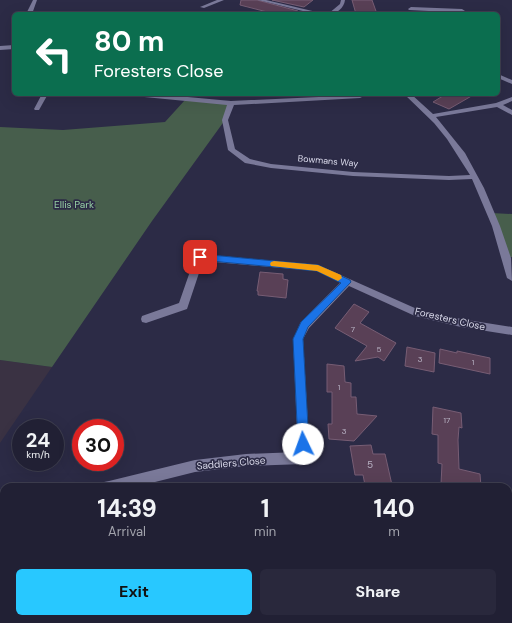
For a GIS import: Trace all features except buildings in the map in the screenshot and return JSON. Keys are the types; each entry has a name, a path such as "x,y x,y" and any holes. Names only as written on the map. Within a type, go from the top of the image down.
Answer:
{"street":[{"path":"30,12 35,0"},
{"path":"202,7 222,0"},
{"path":"260,0 313,12"},
{"path":"333,12 342,5 343,0"},
{"path":"411,9 450,12 462,11"},
{"path":"0,48 12,46"},
{"path":"500,77 512,82"},
{"path":"37,109 44,96"},
{"path":"161,96 231,103 272,97 360,96"},
{"path":"409,96 431,116 465,158 485,196 510,257 512,278"},
{"path":"431,116 498,106 512,99"},
{"name":"Bowmans Way","path":"231,103 224,120 232,150 248,161 271,166 353,174 449,178 475,177"},
{"path":"498,106 512,113"},
{"name":"Foresters Close","path":"146,319 183,306 200,257 318,268 415,312 461,323 512,331"},
{"name":"Saddlers Close","path":"125,483 195,466 246,460 304,458 298,339 305,325 347,282"}],"shaded area":[{"path":"0,360 52,367 16,419 12,419 12,425 0,443"}],"green space":[{"name":"Ellis Park","path":"185,100 231,103 225,120 152,221 52,367 0,360 0,127 63,130 165,122"},
{"path":"491,213 512,214 512,257 508,257"}],"slow traffic":[{"path":"274,264 318,268 338,278"}],"route":[{"path":"200,257 318,268 347,282 305,325 298,339 303,444"}]}
